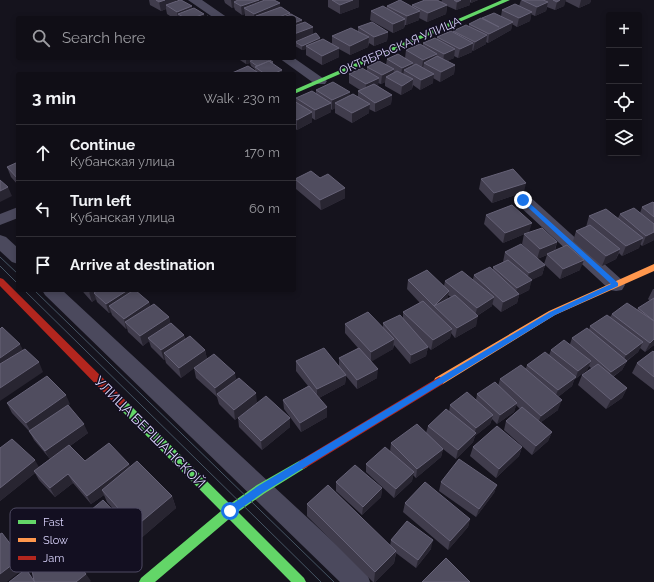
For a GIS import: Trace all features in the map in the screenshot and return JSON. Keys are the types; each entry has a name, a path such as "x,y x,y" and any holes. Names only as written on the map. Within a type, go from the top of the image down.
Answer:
{"street":[{"path":"194,0 219,16"},
{"name":"ОКТЯБРЬСКАЯ УЛИЦА","path":"296,91 507,0"},
{"path":"287,60 320,81"},
{"path":"523,200 616,285"},
{"path":"0,220 16,213"},
{"path":"0,241 16,256"},
{"path":"145,582 230,511 261,489 552,313 654,267"},
{"name":"УЛИЦА БЕРШАНСКОЙ","path":"0,281 300,582"},
{"path":"53,292 358,582"}],"building":[{"path":"180,0 192,6 177,12 166,5"},
{"path":"238,0 259,0 241,6 234,2"},
{"path":"265,0 274,0 280,3 254,14 244,8"},
{"path":"332,0 353,0 340,5"},
{"path":"400,0 420,11 407,16 387,6"},
{"path":"425,0 437,0 447,5 428,13 412,5"},
{"path":"522,0 543,0 548,2 537,7"},
{"path":"515,4 532,12 519,18 502,10"},
{"path":"383,6 405,19 393,24 371,11"},
{"path":"281,7 290,13 282,16 256,16"},
{"path":"194,8 204,14 198,16 182,16 178,14"},
{"path":"494,13 513,22 489,34 469,24 481,18 499,27 482,18"},
{"path":"296,17 302,20 296,22"},
{"path":"305,22 313,27 296,33 296,25"},
{"path":"372,22 388,32 374,37 358,27"},
{"path":"466,25 487,35 475,42 453,31"},
{"path":"351,28 369,37 350,46 332,36"},
{"path":"451,31 473,43 460,49 437,37"},
{"path":"316,33 320,38 302,46 296,42"},
{"path":"435,38 455,49 444,54 423,43"},
{"path":"323,39 339,48 322,56 306,46"},
{"path":"420,44 437,54 423,60 406,50"},
{"path":"398,54 413,63 402,68 387,59"},
{"path":"437,56 455,65 441,72 424,63"},
{"path":"270,60 273,62 271,63 269,61 257,66 250,61"},
{"path":"269,61 282,70 278,72 262,72 255,67"},
{"path":"379,61 394,69 382,75 367,67"},
{"path":"416,64 434,74 421,80 404,70"},
{"path":"248,66 257,72 234,72"},
{"path":"362,68 379,78 366,84 349,74"},
{"path":"397,71 413,79 402,86 386,77"},
{"path":"333,82 350,92 332,100 316,90"},
{"path":"374,84 392,95 375,103 358,91"},
{"path":"312,91 331,103 315,110 296,98"},
{"path":"353,94 370,104 352,113 335,103"},
{"path":"296,102 312,112 296,119"},
{"path":"16,163 16,177 7,167"},
{"path":"513,169 526,183 494,193 481,179"},
{"path":"311,171 320,178 328,174 345,188 320,200 296,178"},
{"path":"0,180 8,187 0,191"},
{"path":"653,202 654,203 654,217 642,207"},
{"path":"512,205 532,223 505,233 486,215"},
{"path":"634,208 654,224 654,232 646,236 620,214"},
{"path":"606,209 643,238 626,246 589,216"},
{"path":"590,225 620,249 606,256 576,231"},
{"path":"542,228 557,242 540,249 524,234"},
{"path":"521,244 545,265 529,273 505,252"},
{"path":"567,245 584,260 563,269 547,254"},
{"path":"508,260 532,280 517,288 493,267"},
{"path":"490,267 519,294 503,302 474,275"},
{"path":"427,270 449,291 434,306 408,280"},
{"path":"462,271 494,297 477,308 445,281"},
{"path":"95,292 125,292 106,304 94,293"},
{"path":"131,292 137,292 149,302 124,319 109,306"},
{"path":"455,295 478,316 457,328 434,306"},
{"path":"654,298 654,321 638,308"},
{"path":"423,301 452,329 433,340 403,312"},
{"path":"627,303 654,321 654,339 650,343 612,314"},
{"path":"154,304 169,317 140,336 125,322"},
{"path":"368,312 394,339 371,352 345,324"},
{"path":"400,315 428,347 411,355 383,323"},
{"path":"607,315 643,342 626,355 590,326"},
{"path":"171,323 184,335 161,350 148,338"},
{"path":"2,327 20,344 0,358 0,329"},
{"path":"587,328 627,361 611,372 572,338"},
{"path":"190,336 205,350 179,368 164,353"},
{"path":"564,340 591,361 578,371 551,350"},
{"path":"324,348 346,375 317,389 296,361"},
{"path":"359,348 378,369 357,380 339,358"},
{"path":"25,349 39,362 0,388 0,364"},
{"path":"653,351 654,352 654,377 637,363"},
{"path":"545,352 576,377 558,390 527,365"},
{"path":"214,354 235,373 215,388 194,368"},
{"path":"598,364 627,388 611,400 582,375"},
{"path":"521,365 562,400 541,416 500,379"},
{"path":"47,376 66,395 26,423 7,403"},
{"path":"239,378 256,393 234,410 217,394"},
{"path":"495,382 517,403 500,415 477,394"},
{"path":"309,386 327,407 300,423 283,400"},
{"path":"467,392 493,415 476,428 450,405"},
{"path":"266,396 290,418 261,441 238,418"},
{"path":"68,405 84,424 45,451 29,431"},
{"path":"522,407 552,432 536,446 506,421"},
{"path":"446,409 476,433 458,450 428,426"},
{"path":"417,424 443,449 417,469 391,443"},
{"path":"497,426 522,447 499,469 473,447"},
{"path":"12,439 35,460 0,488 0,448"},
{"path":"109,443 129,464 87,496 68,474 50,488 34,471 69,445 85,461"},
{"path":"385,447 414,472 396,489 366,464"},
{"path":"459,459 497,485 479,509 441,482"},
{"path":"137,461 172,496 142,521 142,508 118,508 102,490"},
{"path":"355,465 382,488 363,507 336,482"},
{"path":"425,482 470,519 450,541 405,503"},
{"path":"328,485 396,551 375,572 307,504"},
{"path":"103,500 111,508 93,508"},
{"path":"407,521 433,540 418,560 391,540"},
{"path":"2,533 10,544 10,566 0,574 0,534"},
{"path":"446,558 470,582 422,582"},
{"path":"22,572 28,572 34,581 32,572 84,572 86,574 76,582 9,582"}],"tram line":[{"path":"0,257 16,272"},
{"path":"0,266 16,282"},
{"path":"26,292 321,582"},
{"path":"36,292 334,582"}],"traffic: fast":[{"path":"296,91 507,0"},
{"path":"121,403 300,582"},
{"path":"145,582 230,511 261,489 303,464"}],"traffic: slow":[{"path":"439,381 552,313 654,267"}],"traffic: jam":[{"path":"0,281 121,403"},
{"path":"303,464 439,381"}],"route":[{"path":"230,511 261,489 552,313 616,285 523,200"}]}
